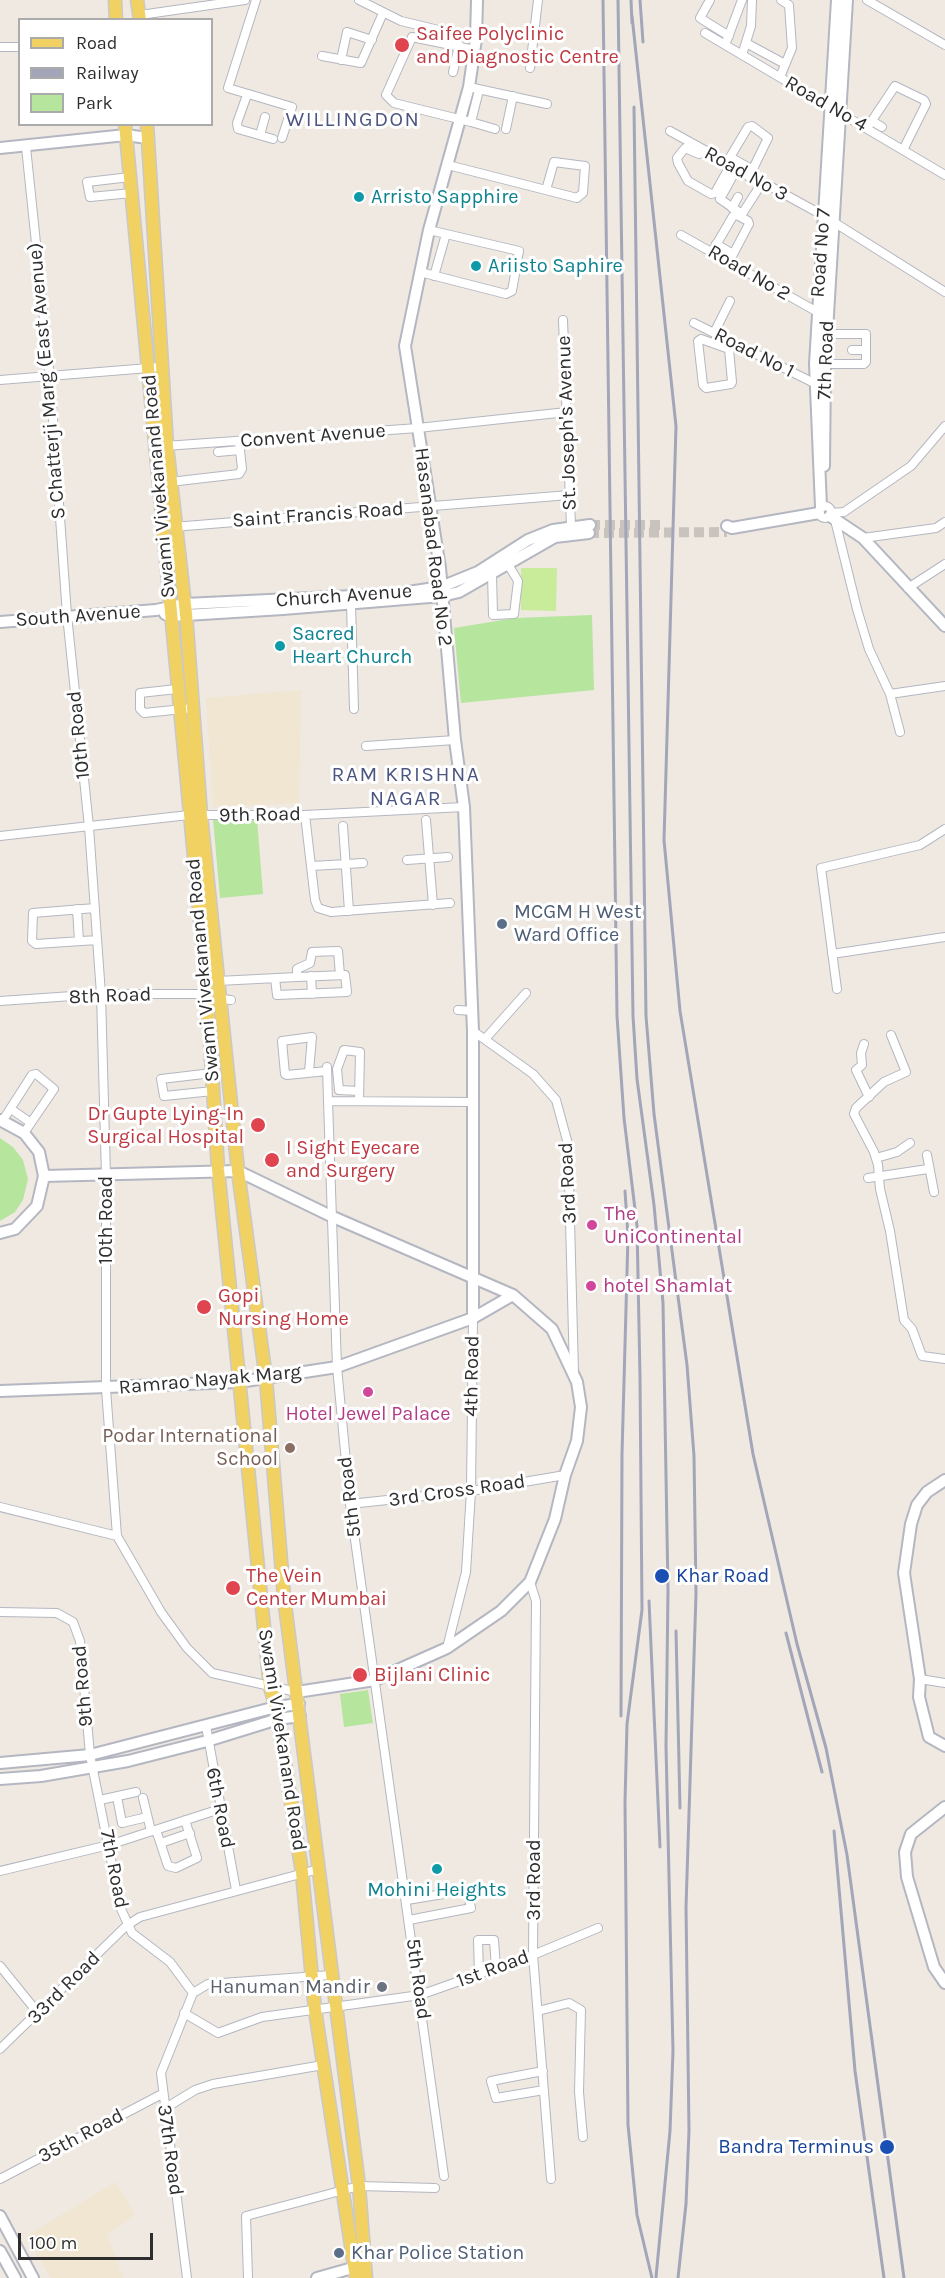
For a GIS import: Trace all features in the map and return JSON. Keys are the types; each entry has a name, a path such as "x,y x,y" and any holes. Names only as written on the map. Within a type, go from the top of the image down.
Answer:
{"main road":[{"path":"115,0 116,18"},
{"path":"137,0 140,17"},
{"name":"Swami Vivekanand Road","path":"147,126 155,368 161,447 169,527 186,609 193,708 195,815 218,1169 270,1687 277,1713 302,1872 315,2010 342,2189 358,2270 366,2278"},
{"name":"Swami Vivekanand Road","path":"125,130 126,194 155,368"},
{"name":"Swami Vivekanand Road","path":"161,447 170,482 170,611 179,710 219,981 224,998 224,1029 238,1171 266,1379 284,1596 359,2186 358,2270"},
{"path":"209,1031 224,1029"}],"street":[{"path":"140,17 203,2 245,0"},
{"path":"247,94 237,127 278,138 292,107 247,94 229,90 228,86 256,0"},
{"path":"359,0 383,13 476,44"},
{"name":"Hasanabad Road No 2","path":"471,1102 473,1011 464,807 455,740 441,592 405,346 429,230 448,165 466,121 476,44 477,0"},
{"path":"530,68 537,0"},
{"path":"711,0 700,19 729,36"},
{"path":"725,44 742,0"},
{"path":"742,55 751,26 752,0"},
{"path":"780,77 792,48 789,5 781,0"},
{"name":"Road No 7","path":"827,512 820,386 822,334 817,312 828,219 829,106 837,0"},
{"name":"7th Road","path":"822,334 828,317 828,219 842,112 847,0"},
{"path":"867,0 945,45"},
{"path":"322,56 361,63 383,13"},
{"path":"341,60 347,32 372,39"},
{"name":"Road No 4","path":"705,33 829,106 870,125 903,150 945,175"},
{"path":"476,44 459,45 412,37 386,95 393,103 495,129"},
{"path":"746,43 785,64"},
{"path":"453,72 459,45"},
{"path":"0,47 18,47"},
{"path":"882,127 870,125 895,86 924,99 926,104 903,150"},
{"path":"471,91 547,104"},
{"path":"506,129 513,99"},
{"path":"260,135 265,117"},
{"path":"694,148 682,150 678,164 688,182 711,194 715,193 730,165 747,126 752,126 768,138 751,173 730,165"},
{"path":"0,148 26,147 125,130 147,138"},
{"name":"Road No 3","path":"670,131 694,148 751,173 762,183 828,219 945,292"},
{"path":"897,135 907,141"},
{"name":"S Chatterji Marg (East Avenue)","path":"26,147 50,378 67,615"},
{"path":"448,165 546,190 580,198 583,193 585,166 554,162 546,190"},
{"path":"730,165 720,201 746,212 762,183"},
{"path":"124,177 87,182 90,197 126,194"},
{"path":"732,207 738,197"},
{"path":"714,248 733,216 737,215 749,224 731,257"},
{"path":"420,272 506,294 512,291 519,252 429,230"},
{"path":"434,276 446,234"},
{"name":"Road No 2","path":"681,235 731,257 828,317"},
{"path":"714,333 730,301"},
{"name":"St. Joseph's Avenue","path":"563,320 571,526"},
{"name":"Road No 1","path":"694,323 714,333 728,345 820,386"},
{"path":"702,327 703,340"},
{"path":"820,364 864,364 866,350 864,333 822,334"},
{"path":"703,340 728,345 731,384 706,388 703,385 697,342 703,340"},
{"path":"852,350 866,350"},
{"path":"0,380 50,378 155,368"},
{"name":"Convent Avenue","path":"161,447 240,445 567,412"},
{"path":"729,528 827,512 844,512 911,466 945,426"},
{"path":"170,482 239,474 242,469 240,445 218,452"},
{"name":"Saint Francis Road","path":"169,527 569,495"},
{"path":"827,512 863,538 945,626"},
{"path":"827,512 856,609 870,649 890,694 900,732"},
{"path":"863,538 936,528 945,522"},
{"name":"Church Avenue","path":"170,611 441,592 478,572 555,537 590,529 571,526 536,537 505,559"},
{"path":"186,609 351,605 441,592 459,592 492,573 505,559 518,581 514,614 493,615 492,573"},
{"path":"908,588 945,564"},
{"path":"351,605 354,709"},
{"name":"South Avenue","path":"0,622 67,615 170,611"},
{"name":"10th Road","path":"67,615 89,827 100,994 106,1176 106,1389 117,1536 161,1612 187,1648 212,1673 270,1687 299,1704"},
{"path":"890,694 945,686"},
{"path":"177,689 140,693 141,709 144,713 193,708"},
{"path":"366,746 455,740"},
{"name":"9th Road","path":"0,836 195,815 305,815 464,807"},
{"path":"305,815 315,900 318,908 331,912 450,903"},
{"path":"426,820 433,905"},
{"path":"343,826 349,911"},
{"path":"837,990 821,868 920,845 945,829"},
{"path":"407,860 448,857"},
{"path":"312,866 363,863"},
{"path":"95,908 33,913 32,941 36,944 97,940"},
{"path":"77,909 79,941"},
{"path":"832,954 945,938"},
{"path":"297,977 298,967 310,963 310,953 328,951 338,951 340,975"},
{"path":"219,981 311,976 347,975 347,993 277,995 275,978"},
{"path":"311,976 312,994"},
{"path":"485,1040 526,993"},
{"name":"8th Road","path":"0,1001 100,994 207,994 224,998"},
{"path":"458,1010 473,1011"},
{"name":"3rd Road","path":"473,1031 532,1074 556,1100 568,1144 574,1376"},
{"path":"891,1035 907,1070 884,1082 856,1108 854,1114 876,1158 904,1320 912,1329 922,1356 945,1359"},
{"path":"309,1072 312,1037 282,1041 285,1074 327,1071 338,1075"},
{"path":"864,1044 861,1053 862,1065 856,1070 868,1097"},
{"path":"359,1091 339,1090 338,1075 343,1050 360,1051 359,1101"},
{"name":"5th Road","path":"327,1071 337,1367 350,1504 444,2176"},
{"path":"212,1073 161,1080 164,1096 213,1091"},
{"path":"0,1233 15,1229 37,1206 44,1176 39,1152 24,1133 2,1120 32,1075 36,1074 54,1089 24,1133"},
{"path":"328,1101 471,1102"},
{"name":"4th Road","path":"447,1648 466,1572 471,1491 473,1318 471,1102"},
{"path":"11,1109 31,1123"},
{"path":"876,1158 897,1152 910,1143"},
{"path":"927,1155 934,1192"},
{"path":"0,1779 94,1768 207,1741 299,1704 375,1680 447,1648 501,1611 530,1582 555,1520 565,1475 577,1442 581,1407 574,1376 552,1329 513,1295 333,1217 238,1171 218,1169 106,1176 44,1176"},
{"path":"868,1178 928,1169"},
{"name":"Ramrao Nayak Marg","path":"0,1391 106,1389 239,1382 337,1367 473,1318 513,1295"},
{"name":"3rd Cross Road","path":"350,1504 471,1491 565,1475"},
{"path":"945,1480 927,1492 917,1505 911,1524 904,1573 920,1679 919,1696 929,1737 945,1746"},
{"path":"0,1507 117,1536"},
{"name":"3rd Road","path":"530,1582 536,1601 533,1955 551,2179"},
{"name":"9th Road","path":"0,1612 57,1613 73,1622 80,1641 90,1755"},
{"path":"920,1679 945,1683"},
{"path":"0,1763 90,1755 206,1726 277,1713"},
{"name":"6th Road","path":"206,1726 236,1890"},
{"name":"7th Road","path":"90,1755 126,1926 170,1962 193,1993"},
{"path":"103,1811 119,1802 140,1795 150,1832 161,1843 169,1868 176,1868 197,1858 185,1820"},
{"path":"100,1800 119,1802"},
{"path":"119,1802 121,1822 144,1816"},
{"path":"945,1807 911,1834 905,1852 907,1877 945,1983"},
{"path":"0,1871 110,1845 220,1809"},
{"path":"128,1822 131,1838"},
{"path":"161,1843 190,1833"},
{"path":"126,1926 140,1917 319,1869"},
{"path":"407,1900 467,1890 471,1908 409,1920"},
{"name":"33rd Road","path":"0,2049 126,1926"},
{"name":"1st Road","path":"184,2013 218,2033 262,2017 420,1995 533,1955 598,1928"},
{"path":"481,1974 477,1941 492,1939 496,1968"},
{"path":"0,1966 39,2013"},
{"path":"193,1993 208,1984 332,1975"},
{"name":"37th Road","path":"187,2278 161,2073 193,1993"},
{"path":"538,2011 569,2003 581,2010 579,2092 583,2137"},
{"path":"164,2109 195,2090 213,2084 323,2066"},
{"path":"543,2071 491,2081 496,2098 544,2090"},
{"name":"35th Road","path":"0,2179 162,2094"},
{"path":"248,2278 246,2216 359,2186 435,2188"},
{"path":"0,2216 33,2278"},
{"path":"0,2251 15,2278"},
{"path":"317,2278 358,2270"}],"shaded area":[{"path":"301,690 299,803 213,807 206,698"},
{"path":"116,2182 135,2215 107,2234 123,2278 51,2278 26,2236"}],"green space":[{"path":"521,568 557,568 556,611 521,610"},
{"path":"592,615 594,690 461,703 454,628 515,618"},
{"path":"213,819 257,819 263,894 220,898"},
{"path":"0,1138 13,1147 23,1160 28,1179 23,1200 15,1212 0,1221"},
{"path":"368,1690 373,1723 344,1727 340,1694"}],"tunnel":[{"path":"590,525 661,525"},
{"path":"589,533 727,532"}],"railway":[{"path":"603,0 617,1016 624,1118 637,1226 640,1377 642,1610 627,1724 625,1802 628,2125 637,2215 652,2278"},
{"path":"618,0 633,1016 637,1079 654,1205 663,1303 668,1590 666,1746 673,2051 670,2131 656,2277"},
{"path":"631,0 632,23"},
{"path":"640,0 643,42"},
{"path":"632,16 676,426 664,840 680,1011 753,1454 797,1644 826,1748 847,1855 904,2278"},
{"path":"634,107 646,1016 654,1114 687,1365 694,1456 696,1594 686,1907 689,2131 686,2204 678,2278"},
{"path":"621,1716 622,1454 628,1236 625,1191"},
{"path":"649,1601 660,1847"},
{"path":"676,1631 680,1808"},
{"path":"786,1633 822,1772"},
{"path":"834,1831 855,2071 884,2278"}],"place":[{"name":"Saifee Polyclinic and Diagnostic Centre","path":"402,45"},
{"name":"Arristo Sapphire","path":"359,197"},
{"name":"Ariisto Saphire","path":"476,266"},
{"name":"Sacred Heart Church","path":"280,646"},
{"name":"MCGM H West Ward Office","path":"502,924"},
{"name":"Dr Gupte Lying-In Surgical Hospital","path":"258,1125"},
{"name":"I Sight Eyecare and Surgery","path":"272,1160"},
{"name":"The UniContinental","path":"592,1225"},
{"name":"hotel Shamlat","path":"591,1286"},
{"name":"Gopi Nursing Home","path":"204,1307"},
{"name":"Hotel Jewel Palace","path":"368,1392"},
{"name":"Podar International School","path":"290,1448"},
{"name":"Khar Road","path":"662,1576"},
{"name":"The Vein Center Mumbai","path":"233,1588"},
{"name":"Bijlani Clinic","path":"360,1675"},
{"name":"Mohini Heights","path":"437,1869"},
{"name":"Hanuman Mandir","path":"382,1987"},
{"name":"Bandra Terminus","path":"887,2147"},
{"name":"Khar Police Station","path":"339,2253"}],"district":[{"name":"WILLINGDON","path":"353,120"},
{"name":"RAM KRISHNA NAGAR","path":"406,787"}]}
